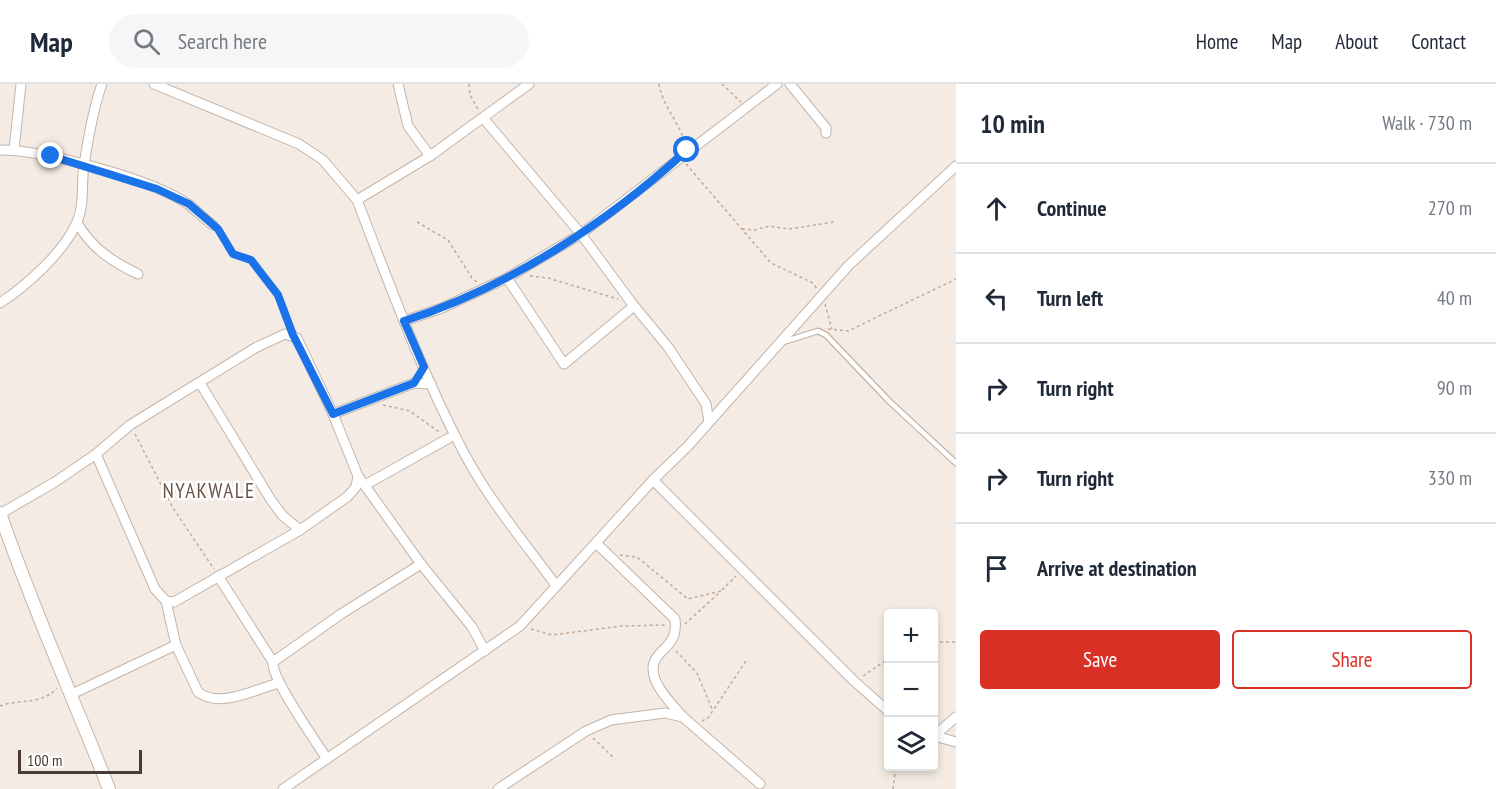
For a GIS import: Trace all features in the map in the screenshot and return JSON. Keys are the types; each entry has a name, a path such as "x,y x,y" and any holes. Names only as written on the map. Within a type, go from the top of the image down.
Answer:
{"street":[{"path":"14,150 21,84"},
{"path":"0,303 30,280 61,246 77,223 82,204 84,165 102,84"},
{"path":"156,84 299,144 322,160 357,200 404,321 465,455 493,499 555,584"},
{"path":"398,84 408,126 430,156"},
{"path":"357,200 430,156 484,119 529,84"},
{"path":"404,321 442,308 510,276 581,234 777,84"},
{"path":"790,84 826,128 826,133"},
{"path":"484,119 581,234 632,304 668,347 706,404 709,422"},
{"path":"0,150 14,150 84,165 157,189 189,204 213,225"},
{"path":"284,789 418,694 520,626 555,584 783,342 859,255 956,166"},
{"path":"77,223 89,243 103,255 138,274"},
{"path":"510,276 564,364 632,304"},
{"path":"109,789 72,694 44,632 0,514 96,454 130,425 276,336 293,335 333,414 358,476 421,564 472,627 485,651"},
{"path":"414,383 424,367"},
{"path":"200,383 271,500 283,516 300,530"},
{"path":"333,414 414,383 432,384"},
{"path":"365,485 449,438"},
{"path":"96,454 154,589 165,600 176,645 198,692 204,696 228,698 279,682"},
{"path":"165,600 182,599 300,530 347,497 356,487 358,476"},
{"path":"653,480 854,681 884,707"},
{"path":"596,543 675,619 676,628 667,646 655,661 653,669 663,693 683,717 760,784"},
{"path":"273,663 332,620 421,564"},
{"path":"218,576 273,663 272,669 279,682 327,759"},
{"path":"72,694 176,645"},
{"path":"498,789 586,731 611,720 654,714 683,717"},
{"path":"938,733 956,717"},
{"path":"938,737 956,742"}],"lane":[{"path":"783,342 818,331 956,464"}],"path":[{"path":"469,84 470,95 484,119"},
{"path":"659,84 660,93 680,127 684,153 741,228 771,263 813,283 821,296 832,329"},
{"path":"722,84 747,108"},
{"path":"417,222 448,240 474,280 487,287"},
{"path":"741,228 755,230 769,226 789,229 834,222"},
{"path":"213,225 221,233 233,254 251,260 257,266 278,295 293,335"},
{"path":"510,276 548,278 632,304"},
{"path":"818,331 832,329 848,331 956,279"},
{"path":"372,399 381,405 410,411 449,438"},
{"path":"130,425 173,508 218,576"},
{"path":"610,555 629,554 638,557 688,599 721,591"},
{"path":"520,626 552,635 610,627 676,628 721,591 743,569"},
{"path":"938,642 956,642"},
{"path":"667,646 677,651 697,673 711,702 712,710"},
{"path":"693,725 708,718 746,661"},
{"path":"854,681 884,662"},
{"path":"0,706 11,702 45,699 65,679"},
{"path":"586,731 615,759"},
{"path":"892,789 895,771"}],"district":[{"name":"NYAKWALE","path":"209,491"}],"route":[{"path":"51,156 157,189 189,204 199,215 218,229 233,254 251,260 278,295 293,335 297,338 333,414 414,383 424,367 404,321 442,308 507,278 581,234 687,150"}]}
